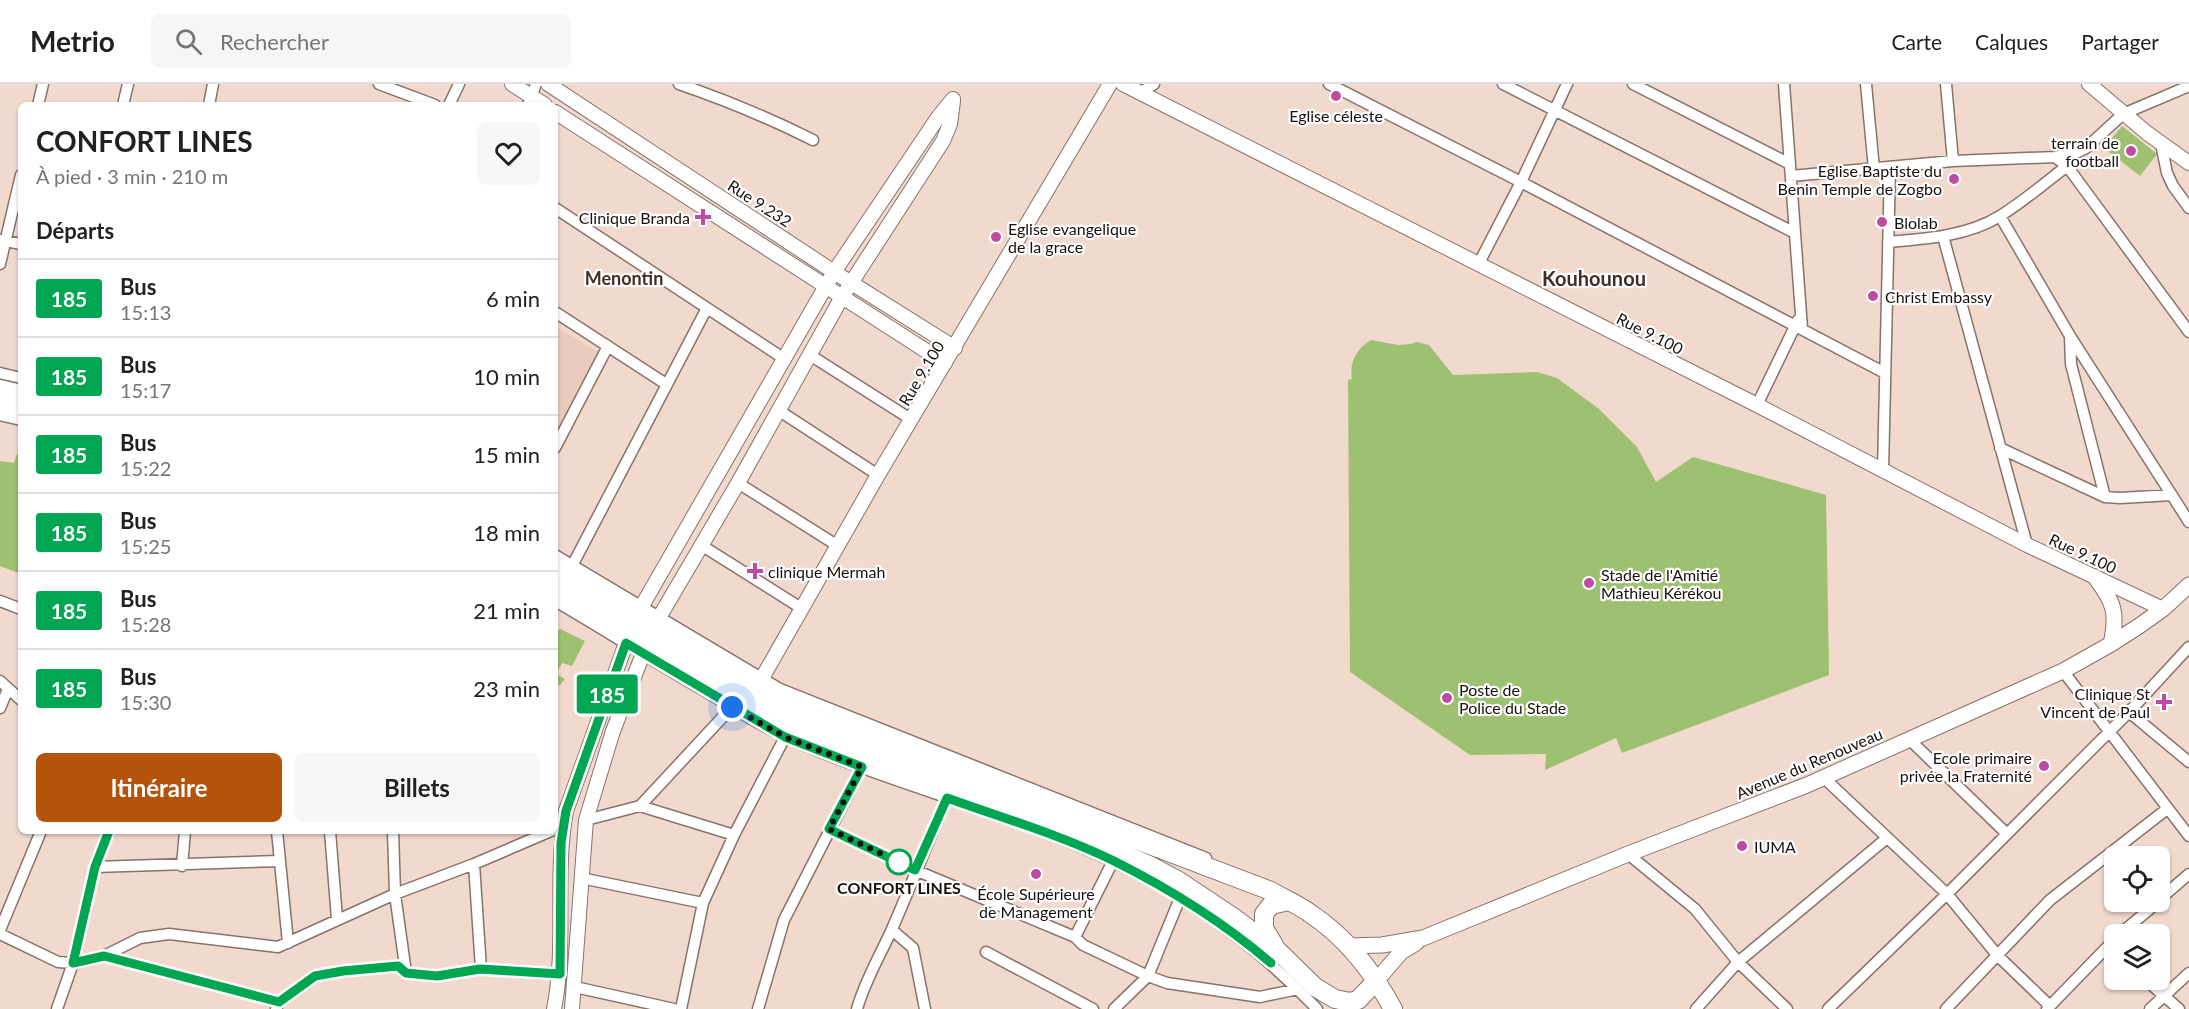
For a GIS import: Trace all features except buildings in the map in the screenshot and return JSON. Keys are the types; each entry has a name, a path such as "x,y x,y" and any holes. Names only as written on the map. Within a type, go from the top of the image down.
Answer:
{"highway":[{"path":"0,388 18,393"},
{"path":"0,405 18,409"},
{"path":"563,568 632,626"},
{"path":"558,591 818,719 1271,891 1328,926 1349,946 1385,994"},
{"path":"651,636 741,700 800,729 1149,865 1202,896 1277,951"},
{"path":"1289,901 1271,905 1264,914 1264,928 1277,951 1306,988 1333,1009"},
{"path":"1306,988 1350,1002 1358,1000 1363,995 1385,994"}],"main road":[{"path":"2095,577 2110,596 2114,607 2115,628 2111,644"},
{"name":"Avenue du Renouveau","path":"1385,994 1401,952 1424,938 1628,854 1807,785 2063,671 2111,644 2163,609 2189,585"},
{"name":"Avenue du Renouveau","path":"1349,946 1382,945 1424,938"}],"street":[{"path":"39,102 42,84"},
{"path":"124,102 128,84"},
{"path":"210,102 213,84"},
{"path":"380,84 427,102"},
{"path":"450,102 459,84"},
{"path":"512,84 532,95"},
{"name":"Rue 9.232","path":"548,84 834,272 955,348"},
{"path":"679,84 738,104 813,140"},
{"name":"Rue 9.100","path":"761,680 878,475 1110,84"},
{"name":"Rue 9.100","path":"1124,84 1757,405 2027,545 2163,609"},
{"path":"1141,92 1154,84"},
{"path":"1329,84 1885,373"},
{"path":"1503,84 1795,233"},
{"path":"1478,265 1521,182 1567,84"},
{"path":"1632,84 1790,164"},
{"path":"1866,84 1874,169"},
{"path":"1946,84 1953,161"},
{"path":"2089,84 2123,114 2189,163"},
{"path":"1757,405 1798,327 1801,314 1782,85"},
{"path":"1791,176 1953,161 2055,157 2078,152 2086,148 2123,114 2189,86"},
{"path":"558,825 566,811 632,626 834,272 953,99 950,123 943,141 842,297 651,636 613,731 586,820 572,1009"},
{"path":"558,114 945,363"},
{"path":"2177,155 2167,173 2173,186 2189,207"},
{"path":"2055,157 2067,166 2189,332"},
{"path":"1888,242 1943,236 1981,225 2000,216 2067,166"},
{"path":"1883,471 1890,168"},
{"path":"0,264 3,240 18,186"},
{"path":"891,187 907,198"},
{"path":"558,210 783,358"},
{"path":"2000,216 2070,336 2189,522"},
{"path":"1943,236 2027,545"},
{"path":"3,240 18,243"},
{"path":"563,568 707,308"},
{"path":"558,314 666,384"},
{"path":"2070,336 2071,364 2106,497"},
{"path":"558,442 608,346"},
{"path":"810,355 912,420"},
{"path":"0,373 18,377"},
{"path":"778,410 878,475"},
{"path":"0,415 18,419"},
{"path":"2000,448 2106,497 2172,495"},
{"path":"738,483 838,546"},
{"path":"701,545 801,608"},
{"path":"0,601 18,608"},
{"path":"558,602 632,626 780,689 1192,851 1271,891"},
{"path":"651,636 732,707 785,737 1043,832 1113,861 1180,898 1225,926 1306,988 1317,1009"},
{"path":"1828,1009 2129,712 2189,647"},
{"path":"2063,671 2189,836"},
{"path":"4,685 18,697"},
{"path":"0,708 4,685"},
{"path":"640,806 732,707"},
{"path":"2129,712 2189,762"},
{"path":"681,1009 703,903 734,835 785,737"},
{"path":"1910,740 2006,833"},
{"path":"758,1009 784,920 862,767"},
{"path":"1823,777 1947,894 1998,956 2049,1008 2104,954"},
{"path":"857,1009 863,988 892,930 915,870 947,798"},
{"path":"586,820 640,806 734,835"},
{"path":"1946,1009 2050,900 2167,809"},
{"path":"829,829 915,870 1075,937 1083,945 1167,983 1260,997 1306,988"},
{"path":"0,930 40,834"},
{"path":"57,1009 73,963 95,867 108,834"},
{"path":"182,866 186,834"},
{"path":"277,834 288,943"},
{"path":"330,834 337,919"},
{"path":"393,834 395,894 406,973"},
{"path":"554,1009 560,974 561,843 558,834"},
{"path":"0,934 58,962 73,963 104,956 140,938 169,934 278,947 395,894 474,864 527,836"},
{"path":"1696,1009 1738,962 1887,838"},
{"path":"1628,854 1695,909 1738,962 1787,1009"},
{"path":"95,867 182,866 280,861"},
{"path":"1075,937 1113,861"},
{"path":"474,864 480,969"},
{"path":"2170,890 2189,874"},
{"path":"581,879 703,903"},
{"path":"1114,1009 1148,976 1180,898"},
{"path":"2131,924 2145,912"},
{"path":"892,930 913,948 925,1009"},
{"path":"986,952 1093,1009"},
{"path":"104,956 277,1006 315,976 343,971 398,966 406,973 437,976 480,969 560,974"},
{"path":"2150,1009 2189,973"},
{"path":"575,987 674,1009"},
{"path":"2157,990 2179,1009"},
{"path":"1385,994 1399,1009"},
{"path":"1260,997 1264,1009"}],"shaded area":[{"path":"558,328 599,352 558,430"}],"green space":[{"name":"terrain de football","path":"2122,126 2157,154 2140,176 2104,148"},
{"name":"Stade de l'Amitié Mathieu Kérékou","path":"1371,340 1398,345 1416,342 1429,345 1453,375 1537,372 1557,378 1599,409 1637,447 1656,482 1693,457 1826,495 1829,675 1622,753 1616,738 1545,770 1546,754 1470,755 1350,672 1348,380 1352,379 1351,373 1355,357"},
{"path":"18,454 18,573 0,566 0,461 14,463"},
{"path":"560,629 585,641 572,666 562,663 558,670 558,631"},
{"path":"558,675 565,679 558,685"}],"bus line":[{"name":"185","path":"108,834 95,867 73,963 104,956 279,1002 315,976 373,967 398,966 406,973 437,976 480,969 560,974 561,843 566,811 583,758 626,643 785,737 862,767 829,829 915,870 947,798 1043,832 1113,861 1202,911 1225,926 1271,963"}],"place":[{"name":"Eglise céleste","path":"1336,96"},
{"name":"terrain de football","path":"2131,151"},
{"name":"Eglise Baptiste du Benin Temple de Zogbo","path":"1954,179"},
{"name":"Clinique Branda","path":"703,217"},
{"name":"Blolab","path":"1882,222"},
{"name":"Eglise evangelique de la grace","path":"996,237"},
{"name":"Christ Embassy","path":"1873,296"},
{"name":"clinique Mermah","path":"755,571"},
{"name":"Stade de l'Amitié Mathieu Kérékou","path":"1589,583"},
{"name":"Poste de Police du Stade","path":"1447,698"},
{"name":"Clinique St Vincent de Paul","path":"2164,702"},
{"name":"Ecole primaire privée la Fraternité","path":"2044,766"},
{"name":"IUMA","path":"1742,846"},
{"name":"CONFORT LINES","path":"899,862"},
{"name":"École Supérieure de Management","path":"1036,874"}],"district":[{"name":"Menontin","path":"624,278"},
{"name":"Kouhounou","path":"1594,278"}],"route":[{"path":"732,707 785,737 862,767 829,829 899,862"}]}
